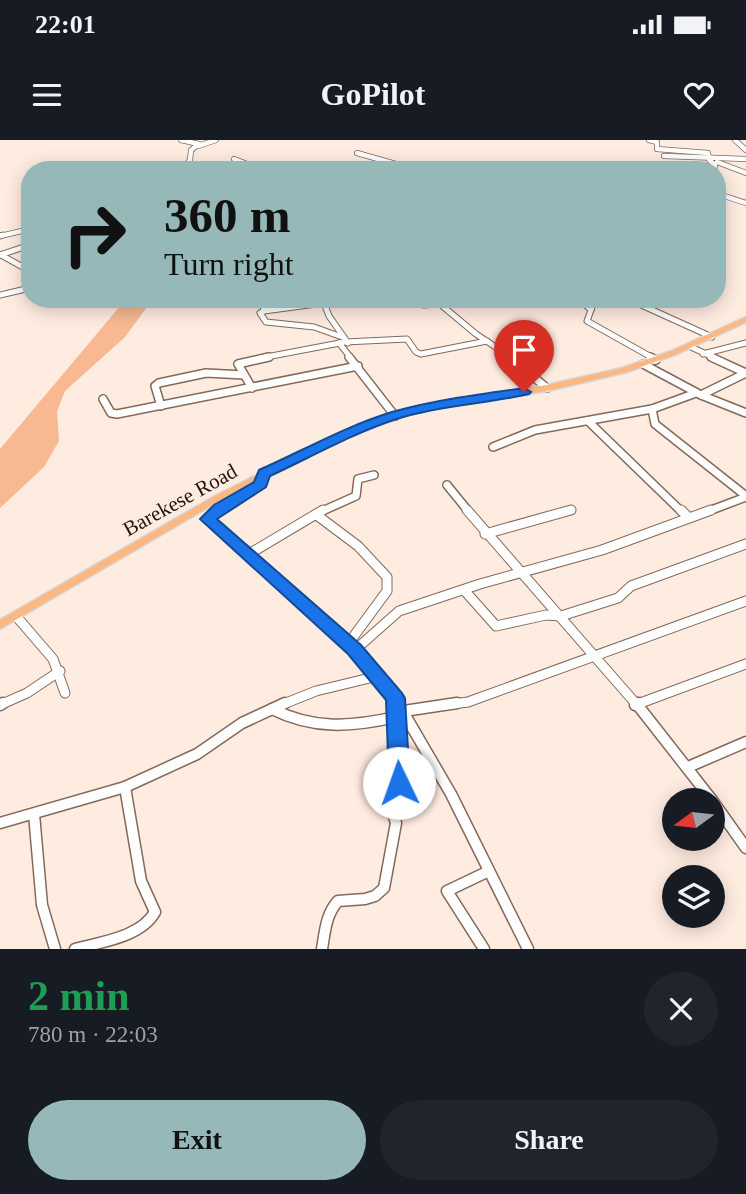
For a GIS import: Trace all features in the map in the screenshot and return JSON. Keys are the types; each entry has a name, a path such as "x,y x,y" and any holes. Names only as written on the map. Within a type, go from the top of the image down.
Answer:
{"main road":[{"name":"Barekese Road","path":"0,625 186,515 318,447 395,416 448,403 594,379 691,347 746,319"}],"street":[{"path":"181,140 198,146"},
{"path":"189,161 191,150 216,140"},
{"path":"649,140 657,142 657,149 708,153 711,161"},
{"path":"664,156 718,160 744,156 735,140"},
{"path":"356,153 385,161"},
{"path":"234,159 239,161"},
{"path":"726,163 746,173"},
{"path":"726,197 746,203"},
{"path":"0,236 21,231"},
{"path":"0,255 21,248"},
{"path":"0,255 21,266"},
{"path":"0,295 21,290"},
{"path":"286,308 260,313 266,322 314,327 348,343 407,339 416,352 421,354 487,341"},
{"path":"326,308 341,340 395,416"},
{"path":"445,308 547,388"},
{"path":"648,308 712,337"},
{"path":"591,310 587,321 656,360"},
{"path":"252,388 238,364 341,340"},
{"path":"704,354 746,343"},
{"path":"691,347 746,373"},
{"path":"643,364 698,394 746,413"},
{"path":"103,399 115,415 358,366"},
{"path":"161,406 155,386 159,383 206,373 244,375"},
{"path":"493,447 514,441 529,432 652,410 746,373"},
{"path":"652,410 655,424 746,496"},
{"path":"587,421 688,517"},
{"path":"264,474 261,484 219,508 207,519 351,647 395,698 400,714 451,794 528,949"},
{"path":"249,554 318,516 328,507 356,496 359,479 374,475"},
{"path":"447,485 485,534 596,655 703,788"},
{"path":"351,647 399,611 601,550 746,496"},
{"path":"485,534 571,510"},
{"path":"318,516 358,546 387,577 387,591 351,647"},
{"path":"464,590 496,626 545,615 561,616 618,598 631,586 746,544"},
{"path":"272,709 299,723 321,727 367,723 468,702 746,601"},
{"path":"16,616 49,650 60,671 65,693"},
{"path":"635,705 746,664"},
{"path":"0,705 27,693 60,671"},
{"path":"0,823 125,788 197,754 242,723 272,709 316,691 378,676"},
{"path":"322,949 326,921 332,904 339,899 374,895 384,888 396,823 390,801 399,783 400,714"},
{"path":"688,767 746,742"},
{"path":"75,949 145,926 154,917 155,912 141,881 125,788"},
{"path":"34,814 42,905 55,949"},
{"path":"725,818 746,848"},
{"path":"484,949 447,891 489,871"}],"shaded area":[{"path":"118,308 146,308 125,337 65,391 57,411 59,441 44,467 0,508 0,449"}],"route":[{"path":"399,783 395,698 355,650 207,519 219,508 261,484 264,474 369,425 448,403 524,392"}]}
